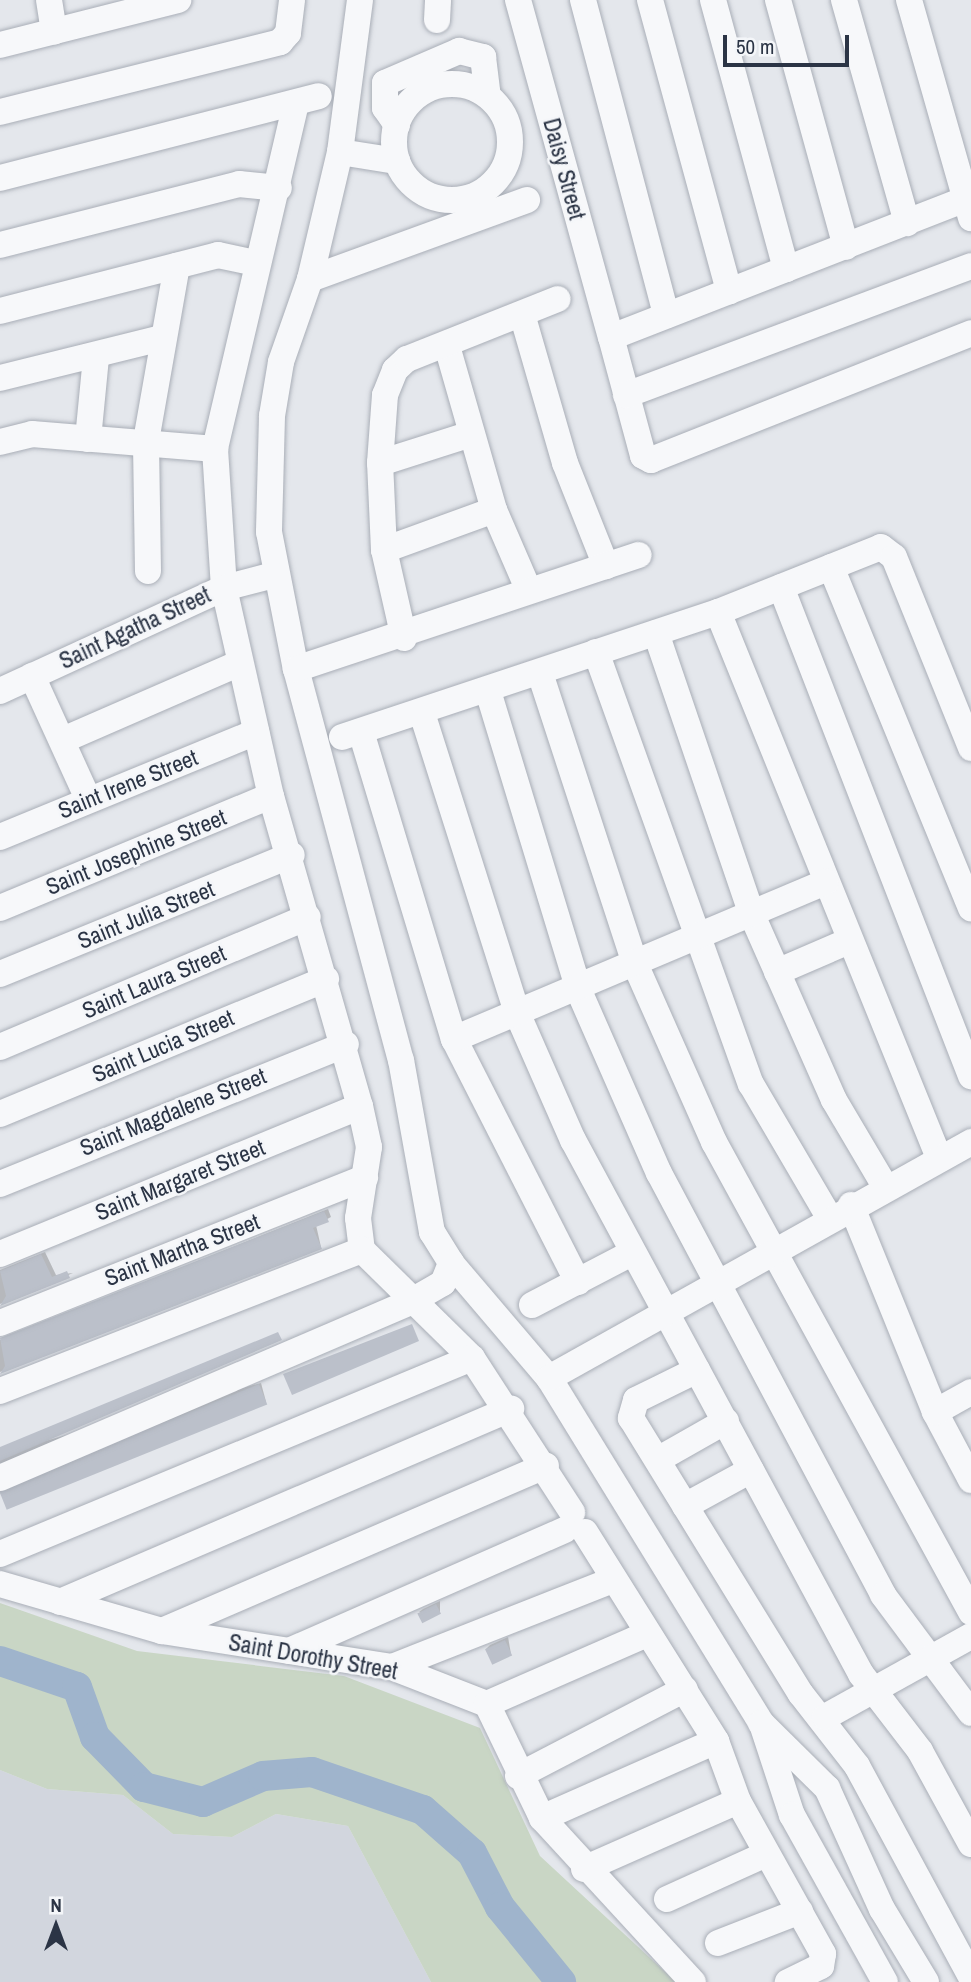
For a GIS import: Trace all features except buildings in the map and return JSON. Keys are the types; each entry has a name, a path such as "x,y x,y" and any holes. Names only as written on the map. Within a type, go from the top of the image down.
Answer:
{"street":[{"path":"49,0 54,32"},
{"path":"0,45 54,32 117,8 177,0"},
{"path":"0,112 280,42 288,33 292,0"},
{"path":"360,0 340,152 310,279 281,362 272,416 274,575 296,669 401,1060 432,1232 451,1263 550,1378 761,1723 792,1815 884,1982"},
{"name":"Daisy Street","path":"518,0 643,456 650,460 971,333"},
{"path":"583,0 666,315"},
{"path":"650,0 729,291"},
{"path":"713,0 786,269"},
{"path":"778,0 846,247"},
{"path":"844,0 907,223"},
{"path":"611,337 907,223 969,205 909,0"},
{"path":"397,125 385,108 384,83 393,74 459,51 483,57 488,96 508,123 511,145 491,185 449,200 415,185 397,160 397,125 414,98 433,86 456,83 488,96"},
{"path":"0,177 307,99 256,263 215,449 224,588 240,663 271,796 292,855 307,916 346,1044 369,1147 358,1218 362,1250 410,1302 472,1358 510,1409 546,1466 574,1525 685,1689 716,1741 738,1801 800,1911 823,1961 788,1982"},
{"path":"340,152 397,160"},
{"path":"0,245 239,184 279,188"},
{"path":"310,279 527,200"},
{"path":"0,311 177,266 236,254 256,263"},
{"path":"148,570 146,441 162,338 177,266"},
{"path":"626,395 971,267"},
{"path":"404,638 384,550 380,463 385,395 396,370 407,359 447,346 558,299"},
{"path":"522,314 565,463 606,566"},
{"path":"0,378 96,357 162,338"},
{"path":"447,346 494,510 529,591"},
{"path":"88,439 96,357"},
{"path":"0,442 32,434 146,441 215,449"},
{"path":"380,463 471,434"},
{"path":"384,550 494,510"},
{"path":"578,1282 454,1039 352,736 718,612 875,549 891,552 971,748"},
{"path":"296,669 404,638 529,591 639,555"},
{"path":"831,567 971,908"},
{"name":"Saint Agatha Street","path":"0,691 224,588 274,575"},
{"path":"781,587 971,1076"},
{"path":"718,612 825,882 939,1158"},
{"path":"656,632 752,915 834,1100 886,1188"},
{"path":"596,652 751,1084 840,1211 935,1412 971,1480"},
{"path":"63,740 240,663"},
{"path":"540,673 636,966 714,1142 778,1251 971,1612"},
{"path":"32,676 88,799"},
{"path":"488,691 579,991 659,1173 722,1287 883,1595 971,1713"},
{"path":"422,713 518,1015 632,1253 874,1689 920,1751 971,1844"},
{"name":"Saint Irene Street","path":"0,837 256,732"},
{"name":"Saint Josephine Street","path":"0,908 271,796"},
{"name":"Saint Julia Street","path":"0,974 292,855"},
{"path":"454,1039 579,991 825,882"},
{"name":"Saint Laura Street","path":"0,1047 307,916"},
{"path":"777,972 849,941"},
{"name":"Saint Lucia Street","path":"0,1114 326,979"},
{"name":"Saint Magdalene Street","path":"0,1184 346,1044"},
{"name":"Saint Margaret Street","path":"0,1254 360,1106"},
{"path":"550,1378 666,1311 722,1287 840,1211 971,1142"},
{"name":"Saint Martha Street","path":"0,1323 365,1178"},
{"path":"0,1391 362,1250"},
{"path":"532,1305 632,1253"},
{"path":"0,1478 410,1302 443,1283 451,1263"},
{"path":"0,1554 472,1358"},
{"path":"697,1370 629,1408 685,1506 801,1694 825,1717 971,1977"},
{"path":"935,1412 971,1392"},
{"path":"60,1602 510,1409"},
{"path":"659,1459 726,1420"},
{"path":"162,1631 546,1466"},
{"path":"685,1506 751,1470"},
{"path":"289,1651 574,1525"},
{"path":"392,1667 613,1580"},
{"name":"Saint Dorothy Street","path":"0,1584 162,1631 392,1667 487,1704"},
{"path":"647,1634 487,1704 518,1776 541,1818 584,1869 693,1982"},
{"path":"825,1717 971,1636"},
{"path":"518,1776 685,1689"},
{"path":"761,1723 827,1788 881,1909 926,1982"},
{"path":"541,1818 716,1741"},
{"path":"584,1869 738,1801"},
{"path":"667,1899 766,1854"},
{"path":"718,1942 800,1911"}],"shaded area":[{"path":"0,1770 47,1789 123,1795 173,1834 232,1837 276,1814 348,1826 431,1982 0,1982"}],"green space":[{"path":"0,1603 137,1651 344,1676 480,1728 540,1856 676,1982 431,1982 348,1826 276,1814 232,1837 173,1834 123,1795 47,1789 0,1770"}],"waterway":[{"path":"0,1661 77,1687 95,1737 144,1787 203,1802 263,1776 312,1772 423,1810 472,1853 500,1907 561,1982"}]}
